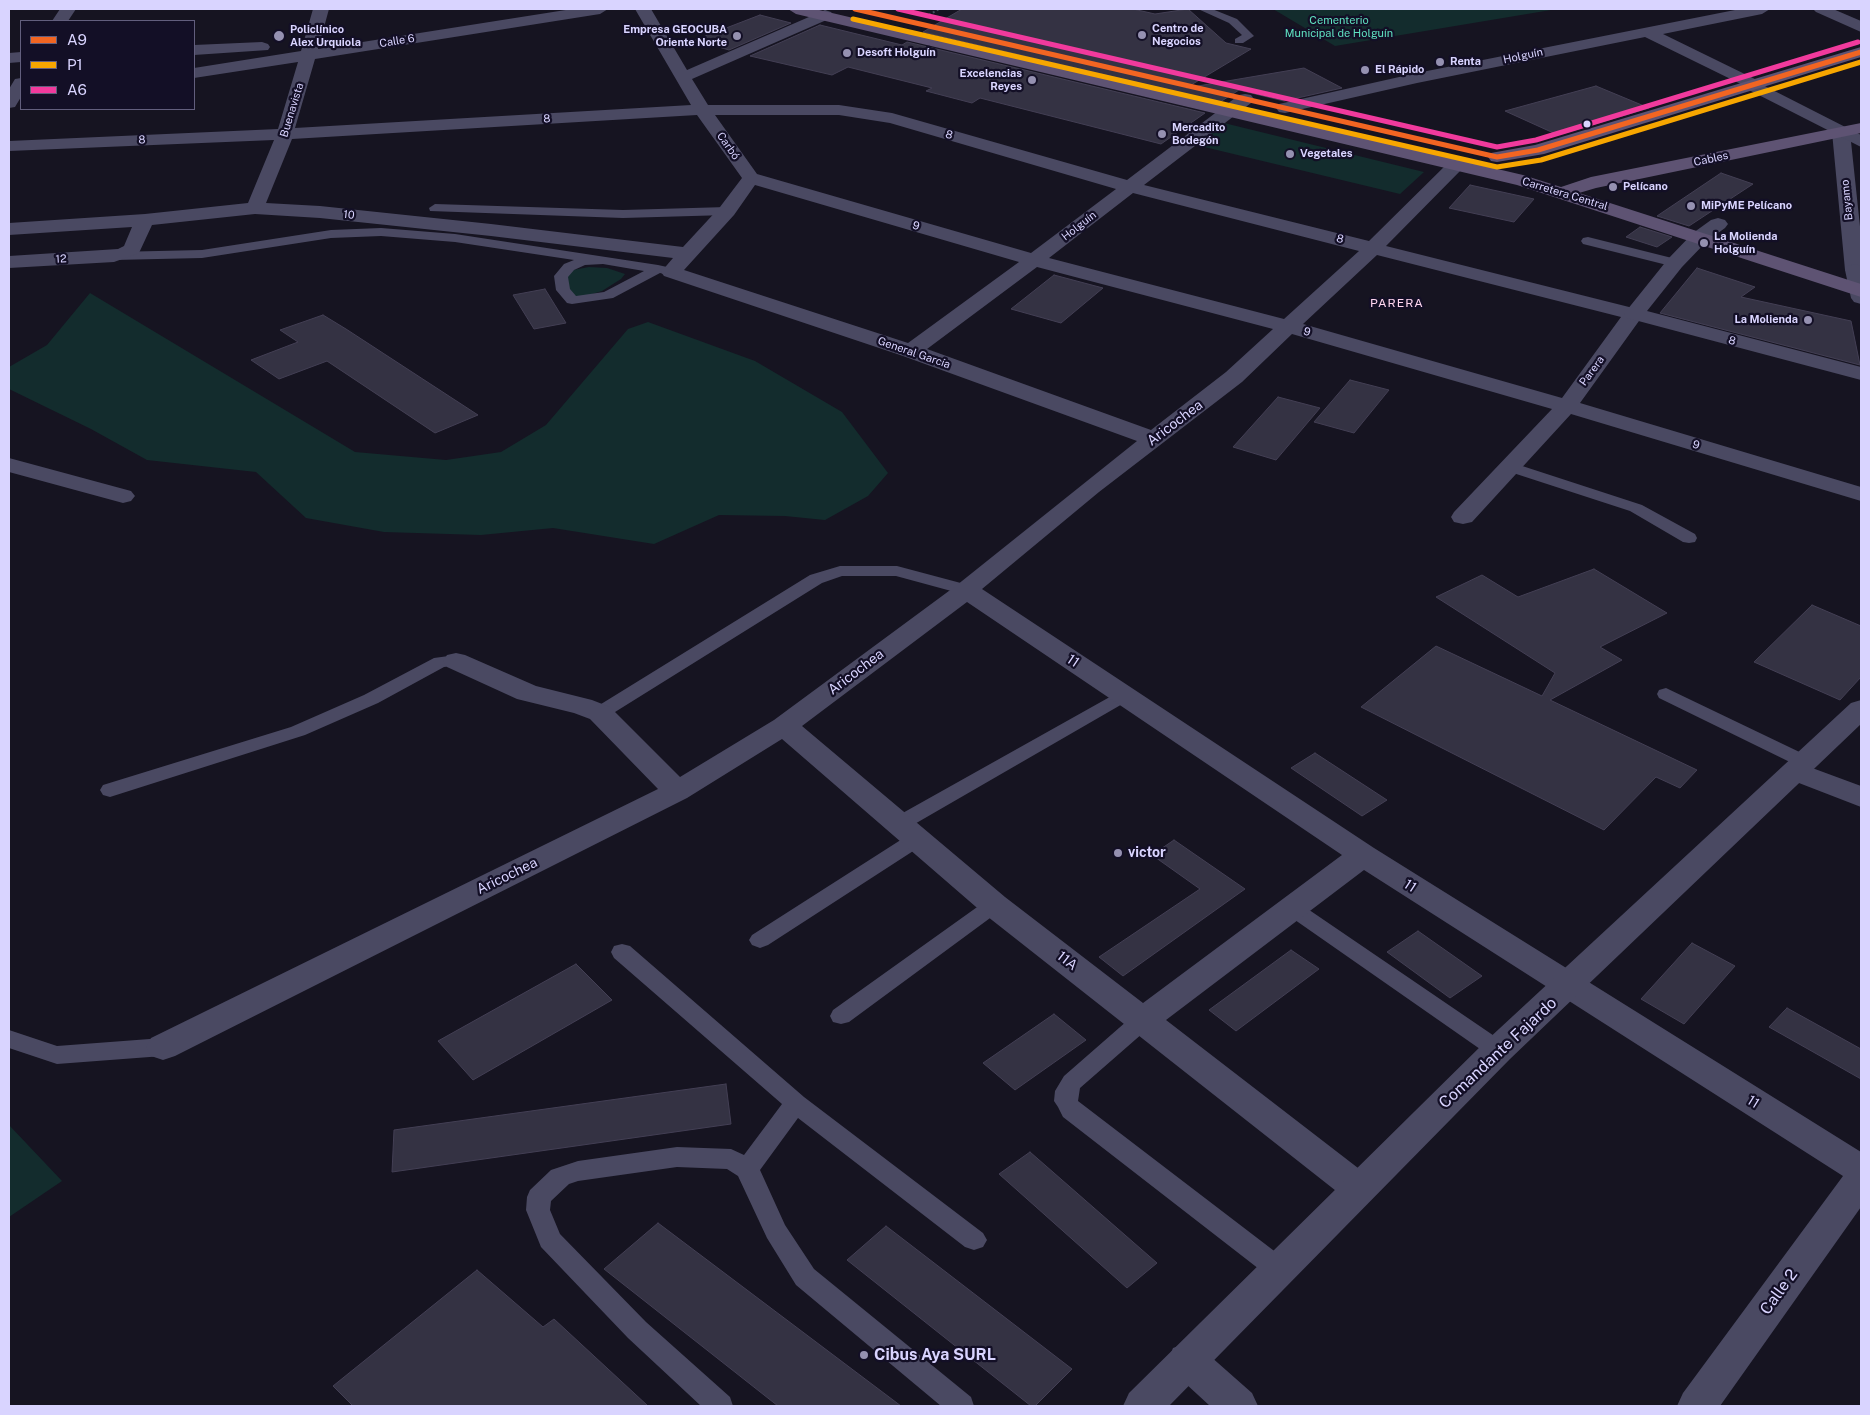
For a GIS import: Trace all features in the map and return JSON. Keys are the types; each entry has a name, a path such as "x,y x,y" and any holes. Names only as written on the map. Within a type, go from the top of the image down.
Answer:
{"main road":[{"name":"Carretera Central","path":"796,9 1457,164 1562,192 1714,228 1856,281"},
{"name":"Carretera Central","path":"855,9 1497,157 1627,195"},
{"path":"1497,157 1538,150 1861,52"},
{"name":"Cables","path":"1562,192 1591,183 1861,128"}],"street":[{"path":"61,20 68,9"},
{"name":"Buenavista","path":"255,208 285,134 321,9"},
{"name":"Calle 6","path":"310,50 396,42 600,9"},
{"name":"Carbó","path":"643,9 702,110 751,178"},
{"name":"Holguín","path":"1285,108 1417,78 1762,9"},
{"path":"1821,9 1861,27"},
{"path":"684,78 824,15"},
{"path":"1645,31 1861,142"},
{"path":"195,50 310,50"},
{"path":"195,73 310,50"},
{"path":"12,101 20,85"},
{"name":"Holguín","path":"911,351 1245,99"},
{"name":"8","path":"9,146 285,134 702,110 839,110 892,118 1130,187 1634,314 1861,374"},
{"name":"Bayamo","path":"1841,132 1856,281"},
{"name":"Aricochea","path":"163,1047 677,791 784,726 966,590 1091,487 1234,378 1373,248 1457,164"},
{"path":"665,270 689,254 727,211 751,178"},
{"name":"9","path":"751,178 1034,260 1289,327 1567,406 1861,494"},
{"name":"10","path":"9,229 145,220 255,208 491,230 689,254"},
{"path":"114,256 132,249 145,220"},
{"name":"Parera","path":"1463,517 1567,406 1634,314 1675,263 1714,228"},
{"name":"12","path":"9,262 114,256"},
{"name":"General García","path":"665,270 911,351 1154,439"},
{"path":"9,465 123,496"},
{"name":"11","path":"966,590 1363,855 1568,987 1861,1170"},
{"path":"456,661 527,693 582,706 600,713 677,791"},
{"name":"Comandante Fajardo","path":"1143,1406 1277,1268 1498,1050 1568,987 1861,709"},
{"name":"11A","path":"784,726 994,905 1358,1188"},
{"path":"1801,766 1861,797"},
{"path":"1143,1020 1363,855"},
{"name":"Calle 2","path":"1697,1406 1861,1179"},
{"path":"1187,1360 1238,1406"}],"lane":[{"path":"1203,9 1233,21 1249,36 1240,41"},
{"path":"435,208 623,214 727,211"},
{"path":"114,256 202,254 331,234 381,232 455,238 665,270"},
{"path":"1588,241 1675,263"},
{"path":"603,260 583,261 569,267 561,276 563,290 572,300 608,295 665,270"},
{"path":"1510,467 1636,508 1689,538"},
{"path":"600,713 816,579 832,573 840,571 898,571 966,590"},
{"path":"110,790 298,731 371,699 440,662 456,661"},
{"path":"1666,694 1801,766"},
{"path":"760,940 908,832 1124,695"},
{"path":"841,1016 994,905"},
{"path":"1292,908 1498,1050"},
{"path":"622,952 796,1103 974,1240"},
{"path":"1143,1020 1072,1082 1067,1092 1066,1101 1071,1110 1277,1268"},
{"path":"9,1039 57,1055 163,1047"},
{"path":"747,1169 796,1103"},
{"path":"720,1406 637,1330 550,1240 538,1210 539,1197 560,1177 578,1171 677,1157 731,1159 747,1169 776,1231 805,1277 961,1406"}],"path":[{"path":"915,22 939,9"}],"green space":[{"name":"Cementerio Municipal de Holguín","path":"1273,9 1557,9 1335,46"},
{"path":"1224,123 1424,172 1400,194 1196,145"},
{"path":"589,267 607,268 625,274 621,279 602,291 575,297 566,289 564,275 573,270"},
{"path":"90,293 355,452 446,460 501,452 546,425 628,329 648,322 755,361 842,412 888,473 868,496 825,520 785,516 719,515 654,544 553,528 481,535 384,532 306,518 256,472 147,460 91,429 9,389 9,367 47,345"},
{"path":"9,1125 62,1181 9,1217"}],"building":[{"path":"962,9 1133,9 1155,14 1188,9 1226,43 1251,49 1186,88 1304,68 1342,88 1284,101 1239,90 1220,102 923,32"},
{"name":"Empresa GEOCUBA Oriente Norte","path":"760,15 791,23 729,50 695,40"},
{"path":"820,25 902,45 907,42 1205,113 1161,144 980,98 972,103 926,91 932,88 848,67 832,75 750,56"},
{"path":"1596,86 1649,108 1558,135 1505,111"},
{"path":"1721,173 1753,184 1689,226 1657,216"},
{"path":"1470,185 1534,199 1514,222 1449,208"},
{"path":"1640,227 1672,237 1657,247 1626,237"},
{"path":"1697,268 1755,287 1741,297 1851,321 1860,365 1660,313"},
{"path":"1054,275 1103,288 1061,323 1011,309"},
{"path":"545,289 566,323 534,329 513,295"},
{"path":"323,315 478,415 435,433 327,361 279,379 251,360 298,342 280,330"},
{"path":"1350,380 1389,390 1354,433 1314,422"},
{"path":"1278,397 1320,408 1276,460 1233,447"},
{"path":"1594,569 1667,613 1600,647 1622,660 1550,700 1697,770 1680,788 1656,777 1604,830 1361,707 1436,646 1542,696 1555,673 1436,597 1482,575 1518,597"},
{"path":"1812,605 1861,626 1861,677 1840,700 1754,662"},
{"path":"1315,753 1387,800 1362,816 1291,768"},
{"path":"1174,840 1245,889 1123,976 1099,957 1200,889 1152,855"},
{"path":"1418,931 1482,976 1450,998 1387,952"},
{"path":"1692,943 1735,966 1684,1024 1641,999"},
{"path":"1291,950 1319,969 1236,1031 1209,1010"},
{"path":"576,964 612,1000 473,1080 438,1041"},
{"path":"1787,1008 1861,1049 1861,1079 1769,1027"},
{"path":"1054,1014 1086,1040 1015,1090 983,1063"},
{"path":"726,1084 731,1124 392,1172 394,1130"},
{"path":"1030,1152 1157,1263 1127,1288 999,1174"},
{"path":"658,1223 901,1406 778,1406 604,1269"},
{"path":"886,1226 1072,1369 1035,1406 1031,1406 847,1260"},
{"path":"477,1270 543,1327 554,1319 648,1406 353,1406 333,1386"}],"transit line":[{"name":"A9","path":"855,9 1497,157 1538,150 1861,52"},
{"name":"A6","path":"898,9 1497,147 1536,140 1858,42"},
{"name":"P1","path":"853,19 1497,167 1541,160 1861,62"}],"place":[{"name":"Centro de Negocios","path":"1142,35"},
{"name":"Policlínico Alex Urquiola","path":"279,36"},
{"name":"Empresa GEOCUBA Oriente Norte","path":"737,36"},
{"name":"Desoft Holguín","path":"847,53"},
{"name":"Renta","path":"1440,62"},
{"name":"El Rápido","path":"1365,70"},
{"name":"Excelencias Reyes","path":"1032,80"},
{"name":"Mercadito Bodegón","path":"1162,134"},
{"name":"Vegetales","path":"1290,154"},
{"name":"Pelícano","path":"1613,187"},
{"name":"MiPyME Pelícano","path":"1691,206"},
{"name":"La Molienda Holguín","path":"1704,243"},
{"name":"La Molienda","path":"1808,320"},
{"name":"victor","path":"1118,853"},
{"name":"Cibus Aya SURL","path":"864,1355"}],"district":[{"name":"PARERA","path":"1397,303"}]}
